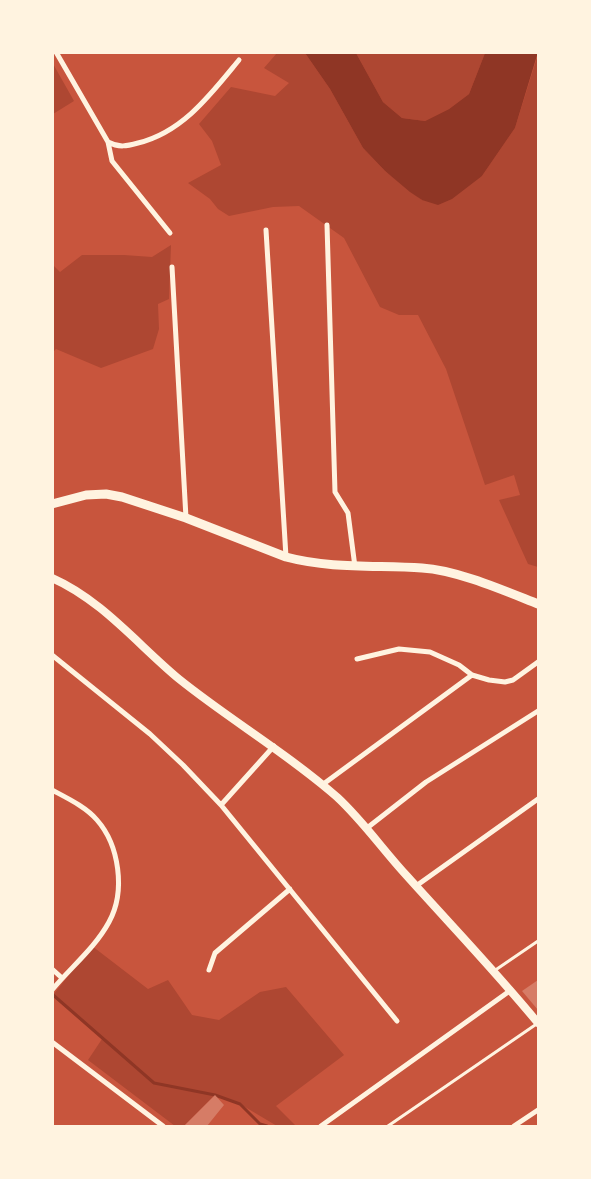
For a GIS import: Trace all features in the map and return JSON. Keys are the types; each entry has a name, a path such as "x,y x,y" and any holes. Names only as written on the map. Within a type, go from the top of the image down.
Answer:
{"main road":[{"path":"52,504 86,495 106,494 144,503 286,557 306,562 355,567 423,568 446,572 538,604"}],"street":[{"path":"56,52 108,142 112,161 170,233"},
{"path":"108,142 115,146 125,146 146,141 167,132 196,110 239,60"},
{"path":"328,225 335,492 348,513 355,567"},
{"path":"266,230 286,557"},
{"path":"172,267 186,518"},
{"path":"52,578 83,595 178,678 274,746 338,798 367,828 392,860 494,971 538,1023"},
{"path":"357,659 399,649 430,652 459,665 472,675 505,682 514,680 538,662"},
{"path":"52,655 150,734 221,805 397,1021"},
{"path":"322,785 472,675"},
{"path":"367,828 426,782 538,711"},
{"path":"221,805 274,746"},
{"path":"52,790 80,806 96,818 108,835 114,850 117,868 117,890 110,920 99,937 54,988"},
{"path":"416,886 538,799"},
{"path":"209,970 216,953 290,890"},
{"path":"52,969 62,978"},
{"path":"321,1126 511,990"},
{"path":"52,1042 163,1126"},
{"path":"514,1126 538,1110"}],"lane":[{"path":"494,971 538,941"},
{"path":"388,1126 538,1023"}],"shaded area":[{"path":"538,52 515,128 482,176 452,199 438,205 422,200 410,192 385,171 363,148 330,89 305,53 356,53 383,102 402,118 425,121 449,109 469,94 485,53"},
{"path":"277,53 305,53 330,89 363,148 385,171 422,200 482,176 515,128 538,54 538,567 528,564 499,500 520,495 514,475 485,485 446,369 418,315 399,315 380,307 344,238 299,206 273,207 229,216 188,183 221,165 212,141 199,124 231,87 275,96 289,83 264,68"},
{"path":"356,53 485,53 469,94 449,109 425,121 402,118 383,102"},
{"path":"52,62 74,101 53,114 52,114"},
{"path":"171,245 169,299 158,304 159,329 153,349 101,368 56,349 53,352 53,265 60,272 82,255 152,257"},
{"path":"92,946 148,989 168,980 192,1015 219,1020 260,992 286,987 344,1055 276,1106 296,1126 277,1126 240,1104 215,1095 184,1126 175,1126 88,1060 102,1039 53,995"}],"building":[{"path":"538,980 538,1010 522,991"},
{"path":"215,1095 224,1105 207,1126 184,1126"}],"waterway":[{"path":"52,994 154,1083 215,1095 240,1104 260,1124 267,1126"}]}
